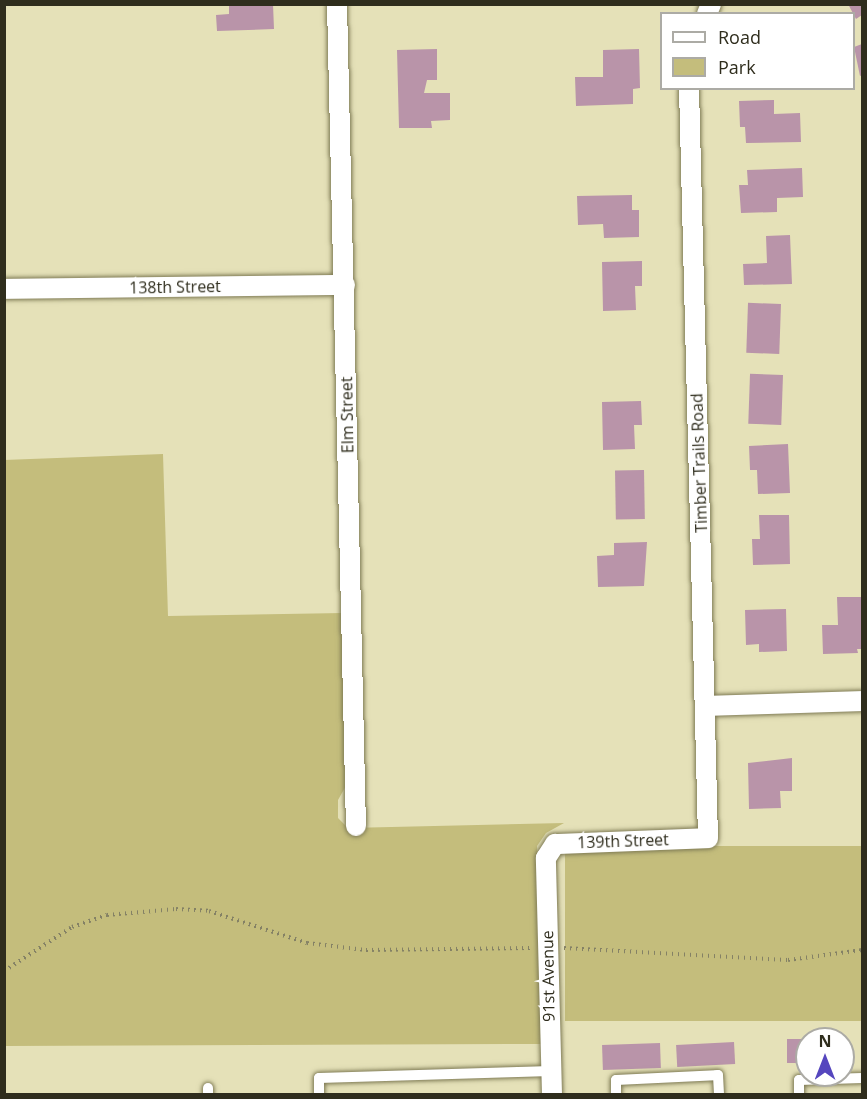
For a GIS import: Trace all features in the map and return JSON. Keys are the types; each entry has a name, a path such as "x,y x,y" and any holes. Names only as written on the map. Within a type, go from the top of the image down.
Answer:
{"street":[{"name":"Elm Street","path":"337,4 356,826"},
{"name":"Timber Trails Road","path":"689,90 708,837"},
{"name":"138th Street","path":"4,289 345,285"},
{"path":"706,705 862,701"},
{"name":"139th Street","path":"546,858 555,844 708,837"},
{"name":"91st Avenue","path":"546,858 552,1095"}],"lane":[{"path":"319,1095 319,1078 551,1071"},
{"path":"616,1095 616,1080 718,1076 719,1095"},
{"path":"799,1095 799,1080 862,1078"}],"path":[{"path":"4,971 72,927 107,915 176,909 209,911 307,943 366,950 548,948 788,960 862,950"}],"green space":[{"path":"163,454 168,616 343,613 347,784 338,800 338,818 348,828 564,823 546,833 537,846 541,1044 5,1046 4,460"},
{"path":"565,846 862,846 862,1021 565,1021"}],"building":[{"path":"229,4 273,4 274,29 217,31 216,15 229,14"},
{"path":"848,4 862,4 862,15 856,19 855,12 852,12"},
{"path":"862,44 862,75 860,76 855,52 855,47"},
{"path":"437,49 437,80 427,80 424,93 450,93 450,120 431,121 432,128 399,128 397,50"},
{"path":"639,49 640,88 633,89 633,104 576,106 575,77 603,77 603,50"},
{"path":"774,100 774,114 800,113 801,142 746,143 745,127 740,127 739,101"},
{"path":"802,168 803,197 777,198 777,212 741,213 739,185 748,185 747,170"},
{"path":"632,195 632,210 639,210 639,237 604,238 603,224 578,225 577,196"},
{"path":"790,235 792,284 744,285 743,264 767,263 766,236"},
{"path":"642,261 642,286 635,286 636,310 603,311 602,262"},
{"path":"748,303 781,304 779,354 746,353"},
{"path":"750,374 783,375 781,425 748,424"},
{"path":"641,401 642,425 634,425 635,449 603,450 602,402"},
{"path":"788,444 790,493 758,494 757,470 750,470 749,446"},
{"path":"644,470 645,519 616,519 615,471"},
{"path":"759,515 789,515 790,564 753,565 752,539 760,539"},
{"path":"647,542 644,586 598,587 597,556 614,555 614,543"},
{"path":"837,597 862,597 862,649 857,649 858,653 823,654 822,625 838,625"},
{"path":"786,609 787,651 759,652 759,644 746,645 745,610"},
{"path":"792,758 792,791 780,791 781,808 749,809 748,763"},
{"path":"787,1039 795,1039 795,1063 787,1063"},
{"path":"734,1042 735,1064 677,1067 676,1045"},
{"path":"660,1043 661,1068 603,1070 602,1045"}]}
